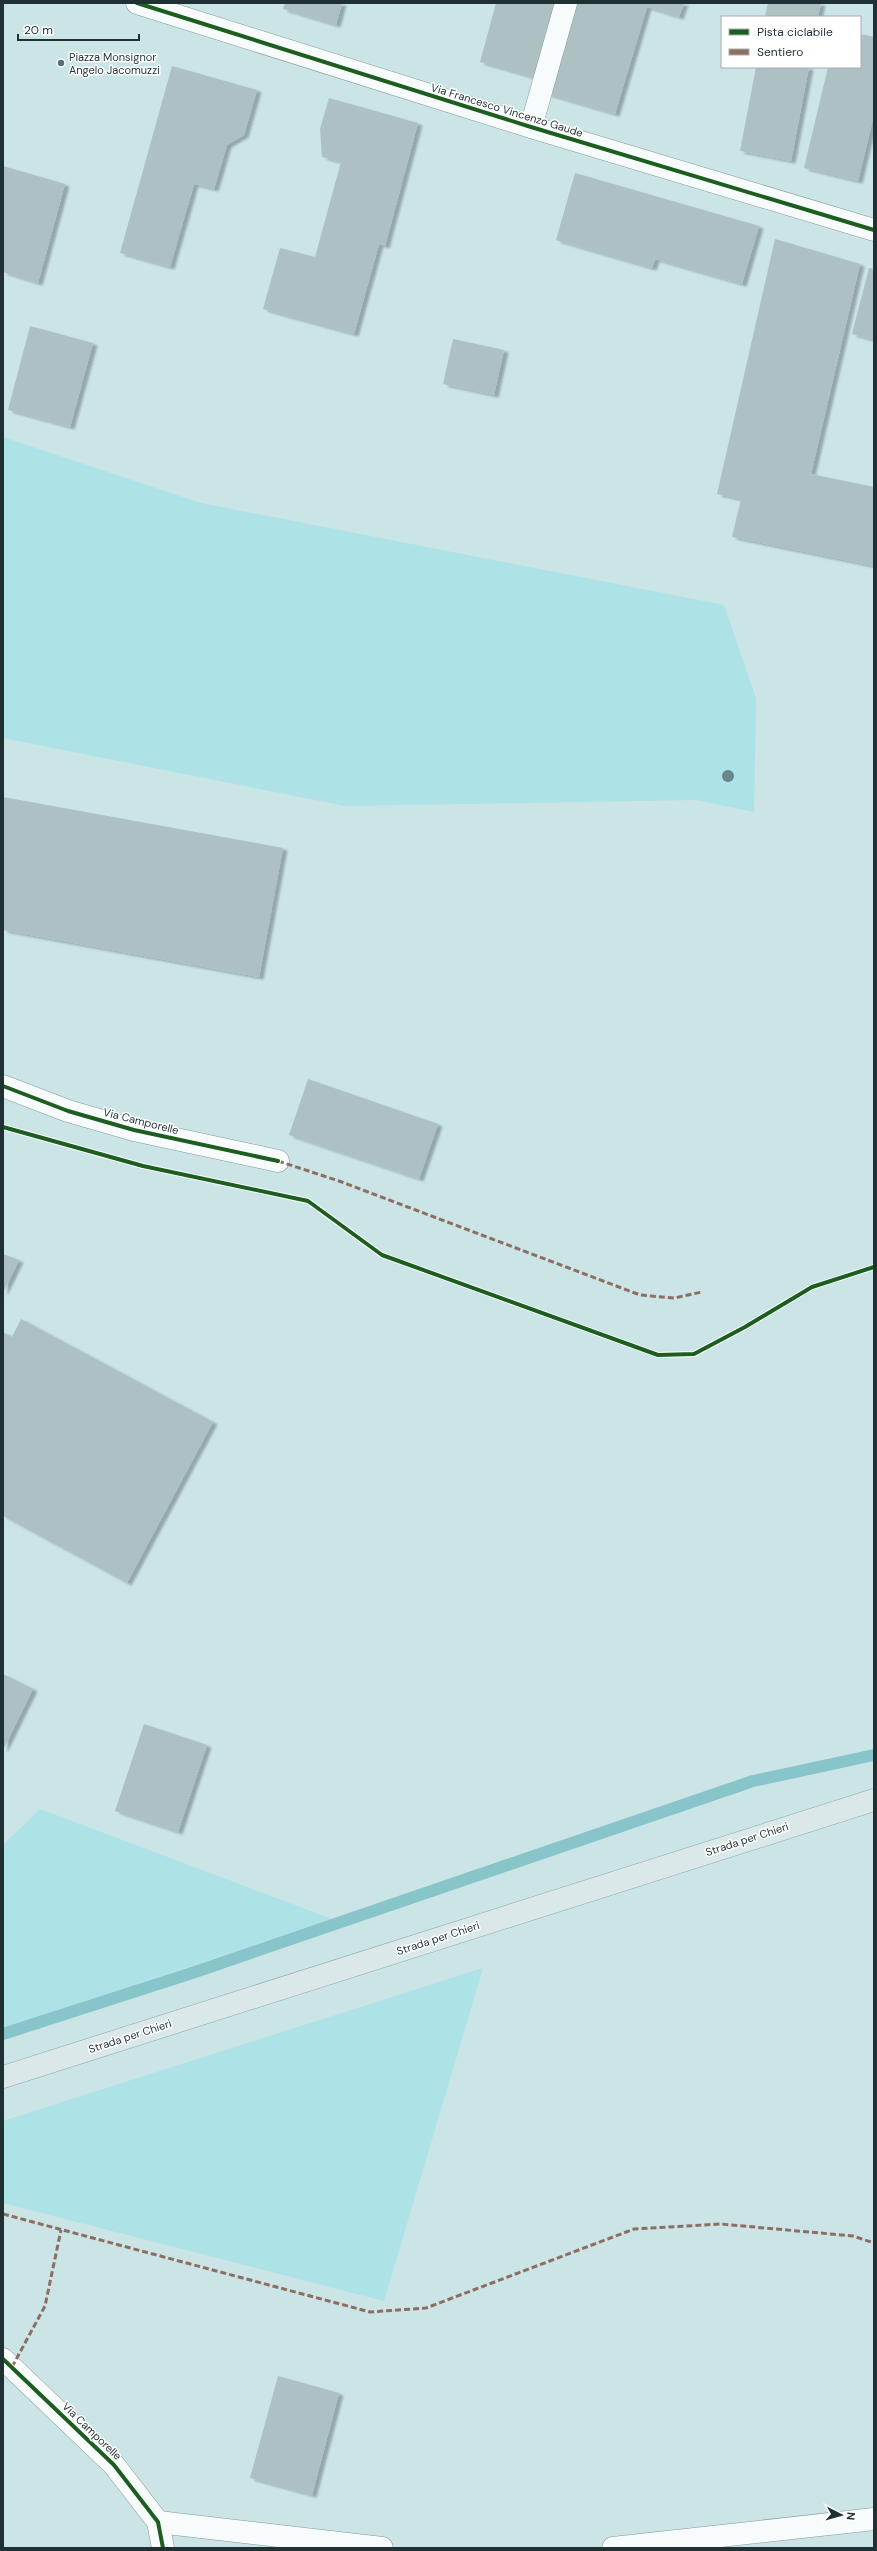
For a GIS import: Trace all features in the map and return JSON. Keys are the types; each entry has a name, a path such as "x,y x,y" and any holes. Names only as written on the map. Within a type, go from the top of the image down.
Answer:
{"main road":[{"name":"Strada per Chieri","path":"3,2077 874,1800"}],"street":[{"name":"Via Francesco Vincenzo Gaude","path":"137,3 531,127 874,230"},
{"path":"531,127 566,3"},
{"name":"Via Camporelle","path":"3,1086 68,1111 134,1130 278,1161"},
{"name":"Via Camporelle","path":"3,2359 114,2464 158,2522 163,2548"},
{"path":"613,2548 874,2520"},
{"path":"158,2522 382,2548"}],"shaded area":[{"path":"3,437 201,503 724,605 756,698 754,812 696,800 345,806 3,738"},
{"path":"40,1809 332,1919 3,2029 3,1845"},
{"path":"483,1968 384,2301 3,2203 3,2121"}],"building":[{"path":"285,3 342,3 336,25 283,9"},
{"path":"496,3 558,3 536,78 480,62"},
{"path":"573,3 684,3 679,17 647,7 615,114 547,94"},
{"path":"768,3 821,3 818,16 765,16"},
{"path":"861,34 874,37 874,115 858,181 804,168 828,68 861,68"},
{"path":"172,66 257,90 244,135 227,145 214,189 194,184 170,267 120,253"},
{"path":"756,68 809,68 791,161 740,151"},
{"path":"329,98 418,123 385,246 379,244 354,334 263,309 280,248 315,257 341,162 322,157 320,129"},
{"path":"3,166 65,184 38,283 3,272"},
{"path":"575,173 759,226 742,284 655,259 652,268 556,240"},
{"path":"775,239 860,264 811,474 874,487 874,566 732,537 741,499 717,494"},
{"path":"869,268 874,269 874,340 852,334"},
{"path":"30,326 93,343 70,427 8,410"},
{"path":"453,339 504,350 494,395 443,384"},
{"path":"3,797 283,848 259,977 3,930"},
{"path":"308,1079 438,1124 419,1179 289,1135"},
{"path":"3,1254 19,1260 3,1293"},
{"path":"21,1319 213,1422 127,1583 3,1516 3,1332 12,1337"},
{"path":"3,1674 33,1689 3,1750"},
{"path":"144,1724 207,1745 178,1832 115,1811"},
{"path":"278,2376 339,2393 312,2495 250,2478"}],"waterway":[{"path":"3,2034 192,1973 753,1781 874,1755"}],"marked path":[{"path":"278,1161 339,1181 640,1295 674,1298 702,1292"},
{"path":"3,2214 370,2312 426,2308 634,2229 721,2224 853,2236 874,2243"},
{"path":"12,2367 45,2306 61,2230"}],"cycle path":[{"path":"137,3 531,127 874,230"},
{"path":"3,1086 68,1111 134,1130 278,1161"},
{"path":"3,1127 143,1166 308,1201 382,1255 658,1355 694,1354 745,1327 812,1287 874,1267"},
{"path":"3,2359 114,2465 158,2522 163,2548"}],"place":[{"name":"Piazza Monsignor Angelo Jacomuzzi","path":"61,63"}]}
